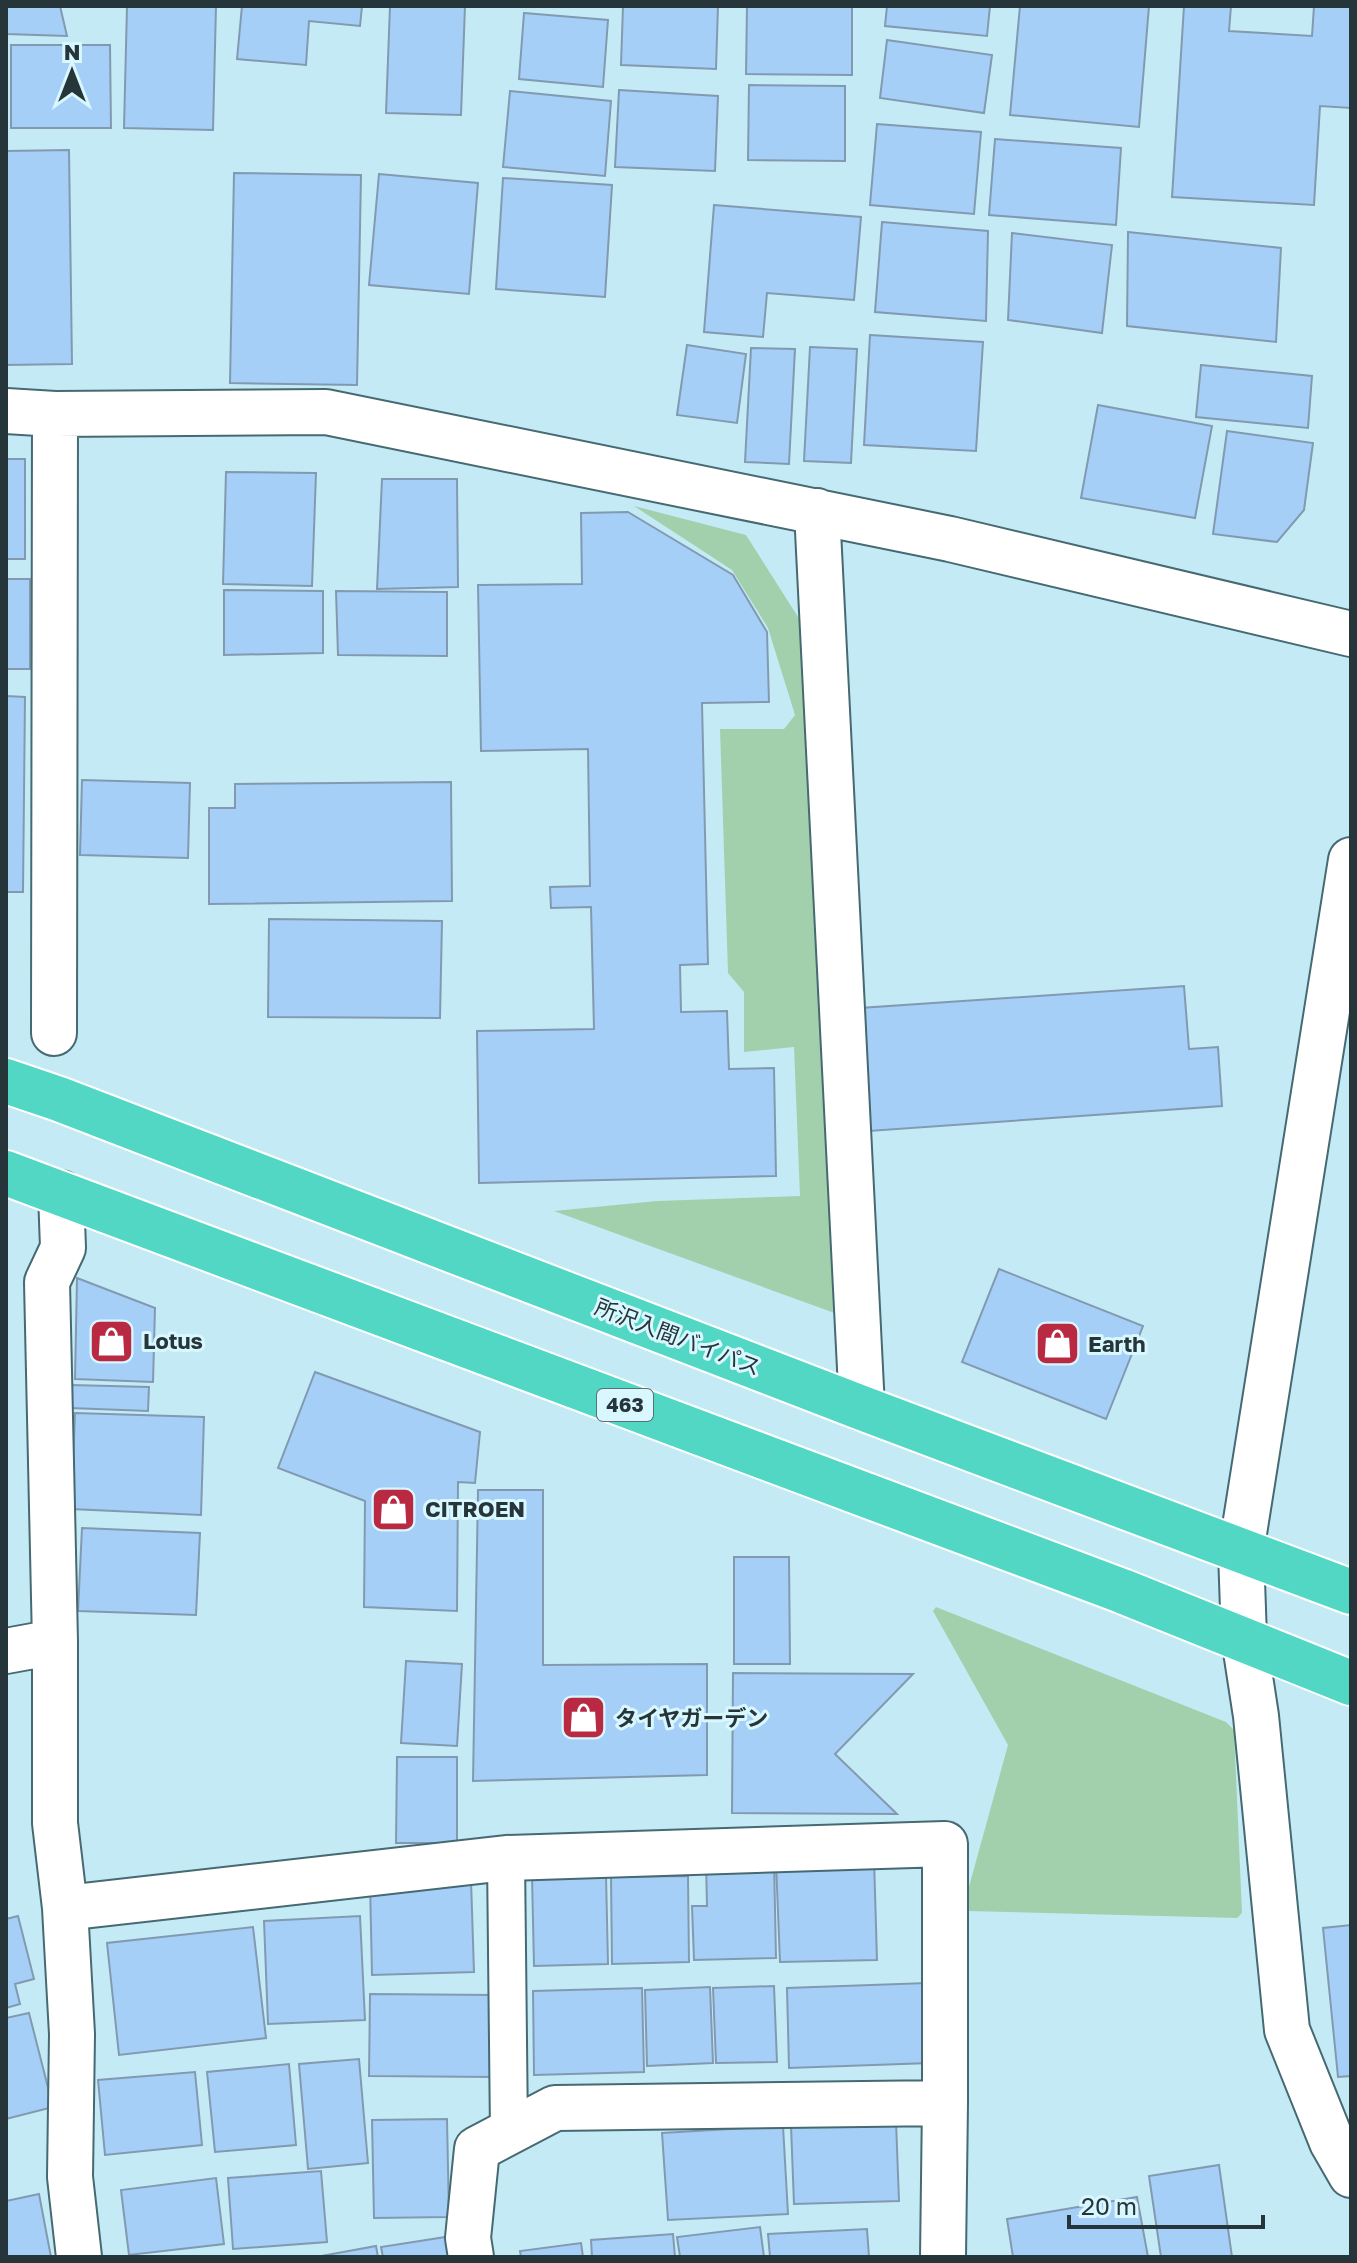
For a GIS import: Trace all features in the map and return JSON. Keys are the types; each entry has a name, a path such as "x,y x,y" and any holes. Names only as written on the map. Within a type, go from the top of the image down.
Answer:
{"highway":[{"name":"所沢入間バイパス","path":"6,1081 74,1104 862,1408 1351,1592"},
{"name":"463","path":"6,1173 1244,1638 1351,1683"}],"street":[{"path":"6,411 55,414 326,412 950,539 1351,634"},
{"path":"54,1033 55,414"},
{"path":"817,511 862,1408"},
{"path":"1351,860 1241,1552 1244,1638 1256,1716 1287,2030 1332,2142 1351,2175"},
{"path":"61,1193 63,1248 47,1282 55,1642 55,1823 65,1908 72,2034 70,2177 79,2257"},
{"path":"6,1651 55,1642"},
{"path":"65,1908 506,1858 945,1844 943,2257"},
{"path":"471,2257 468,2238 477,2149 555,2108 945,2103"}],"lane":[{"path":"506,1858 509,2133"}],"green space":[{"path":"634,506 746,535 800,620 840,1315 554,1211 657,1201 800,1196 794,1047 744,1052 744,992 728,973 720,729 784,729 795,715 768,628 732,570"},
{"path":"936,1607 1226,1722 1234,1730 1242,1913 1237,1918 966,1911 967,1894 1008,1745 933,1611"}],"building":[{"path":"6,6 60,6 67,36 6,34"},
{"path":"127,6 216,6 213,130 124,128"},
{"path":"242,6 362,6 360,26 309,21 306,65 237,59"},
{"path":"390,6 465,6 461,115 386,113"},
{"path":"623,6 718,6 716,69 621,65"},
{"path":"747,6 852,6 852,75 746,74"},
{"path":"887,6 990,6 987,36 885,26"},
{"path":"1020,6 1149,6 1139,127 1010,115"},
{"path":"1184,6 1231,6 1229,31 1312,36 1314,6 1351,6 1351,108 1320,106 1314,205 1172,197"},
{"path":"524,13 608,20 603,87 519,79"},
{"path":"887,40 992,55 984,113 880,98"},
{"path":"11,45 110,45 111,128 11,128"},
{"path":"749,85 845,86 845,161 748,160"},
{"path":"619,90 718,96 715,171 615,167"},
{"path":"510,91 611,101 605,176 503,167"},
{"path":"877,124 981,132 974,214 870,205"},
{"path":"995,139 1121,148 1116,225 989,215"},
{"path":"69,150 72,364 6,365 6,151"},
{"path":"234,173 361,175 357,385 230,383"},
{"path":"379,174 478,183 469,294 369,285"},
{"path":"503,178 612,185 605,297 496,289"},
{"path":"714,205 861,217 854,300 767,293 763,337 704,332"},
{"path":"882,222 988,231 986,321 875,312"},
{"path":"1128,232 1281,248 1276,342 1127,326"},
{"path":"1012,233 1112,245 1102,333 1008,320"},
{"path":"870,335 983,342 976,451 864,445"},
{"path":"687,345 746,354 737,423 677,415"},
{"path":"810,347 857,349 851,463 804,461"},
{"path":"751,348 795,349 789,464 745,462"},
{"path":"1201,365 1312,376 1308,428 1196,417"},
{"path":"1098,405 1212,426 1195,518 1081,498"},
{"path":"1227,431 1313,443 1304,510 1277,542 1213,534"},
{"path":"6,459 25,459 25,559 6,559"},
{"path":"226,472 316,473 312,586 223,584"},
{"path":"382,479 457,479 458,587 377,589"},
{"path":"628,512 733,575 767,632 769,702 702,703 708,964 680,965 681,1012 727,1011 729,1069 774,1068 776,1176 479,1183 477,1031 594,1029 591,907 551,908 550,887 590,886 588,749 481,751 478,585 582,584 581,513"},
{"path":"6,579 30,579 30,669 6,669"},
{"path":"224,590 323,591 323,653 224,655"},
{"path":"336,591 447,592 447,656 338,655"},
{"path":"6,696 25,697 23,892 6,892"},
{"path":"82,780 190,783 188,858 80,855"},
{"path":"451,782 452,901 209,904 209,808 235,808 235,784"},
{"path":"269,919 442,921 440,1018 268,1017"},
{"path":"1184,986 1189,1049 1218,1047 1222,1106 869,1131 860,1008"},
{"path":"999,1269 1143,1326 1106,1419 962,1362"},
{"path":"77,1278 155,1308 153,1382 75,1379"},
{"path":"315,1372 480,1432 475,1483 458,1482 457,1611 364,1607 365,1501 278,1468"},
{"path":"71,1385 149,1387 148,1411 70,1408"},
{"path":"75,1413 204,1417 201,1515 71,1509"},
{"path":"478,1490 543,1490 543,1665 707,1664 707,1775 473,1781"},
{"path":"82,1528 200,1533 196,1615 78,1611"},
{"path":"734,1557 789,1557 790,1664 734,1664"},
{"path":"406,1661 462,1664 457,1746 401,1743"},
{"path":"733,1673 913,1674 835,1754 897,1814 732,1813"},
{"path":"397,1757 457,1757 457,1843 396,1843"},
{"path":"874,1859 877,1960 780,1962 776,1862"},
{"path":"774,1860 776,1958 694,1960 692,1906 707,1906 706,1862"},
{"path":"606,1875 608,1964 534,1966 532,1876"},
{"path":"688,1876 689,1962 612,1964 611,1877"},
{"path":"471,1880 474,1972 372,1975 370,1883"},
{"path":"18,1916 34,1979 15,1984 20,2004 6,2008 6,1919"},
{"path":"360,1916 365,2020 268,2024 264,1921"},
{"path":"1351,1925 1351,2076 1338,2077 1323,1928"},
{"path":"253,1927 266,2038 119,2055 107,1943"},
{"path":"927,1983 930,2063 789,2068 787,1988"},
{"path":"774,1986 777,2062 716,2063 713,1988"},
{"path":"710,1987 713,2063 647,2066 645,1990"},
{"path":"642,1988 644,2072 534,2075 533,1991"},
{"path":"370,1994 495,1995 494,2077 369,2076"},
{"path":"29,2013 53,2107 6,2119 6,2018"},
{"path":"359,2059 368,2163 308,2169 299,2064"},
{"path":"289,2064 296,2145 215,2152 207,2072"},
{"path":"195,2072 202,2145 105,2155 98,2080"},
{"path":"447,2119 449,2217 374,2218 372,2120"},
{"path":"896,2121 899,2201 794,2204 791,2126"},
{"path":"783,2126 788,2214 668,2220 662,2133"},
{"path":"1219,2165 1232,2257 1161,2257 1149,2176"},
{"path":"321,2171 327,2242 233,2249 228,2178"},
{"path":"216,2178 224,2244 129,2255 121,2190"},
{"path":"39,2194 51,2257 6,2257 6,2201"},
{"path":"1137,2197 1148,2257 1013,2257 1007,2219"},
{"path":"760,2227 764,2257 680,2257 677,2237"},
{"path":"867,2229 869,2257 770,2257 768,2234"},
{"path":"673,2234 675,2257 592,2257 591,2240"},
{"path":"452,2236 455,2257 383,2257 381,2247"},
{"path":"581,2243 583,2257 521,2257 520,2251"},
{"path":"376,2246 378,2257 316,2257"}],"place":[{"name":"Lotus","path":"112,1341"},
{"name":"Earth","path":"1057,1344"},
{"name":"CITROEN","path":"394,1509"},
{"name":"タイヤガーデン","path":"584,1718"}]}
